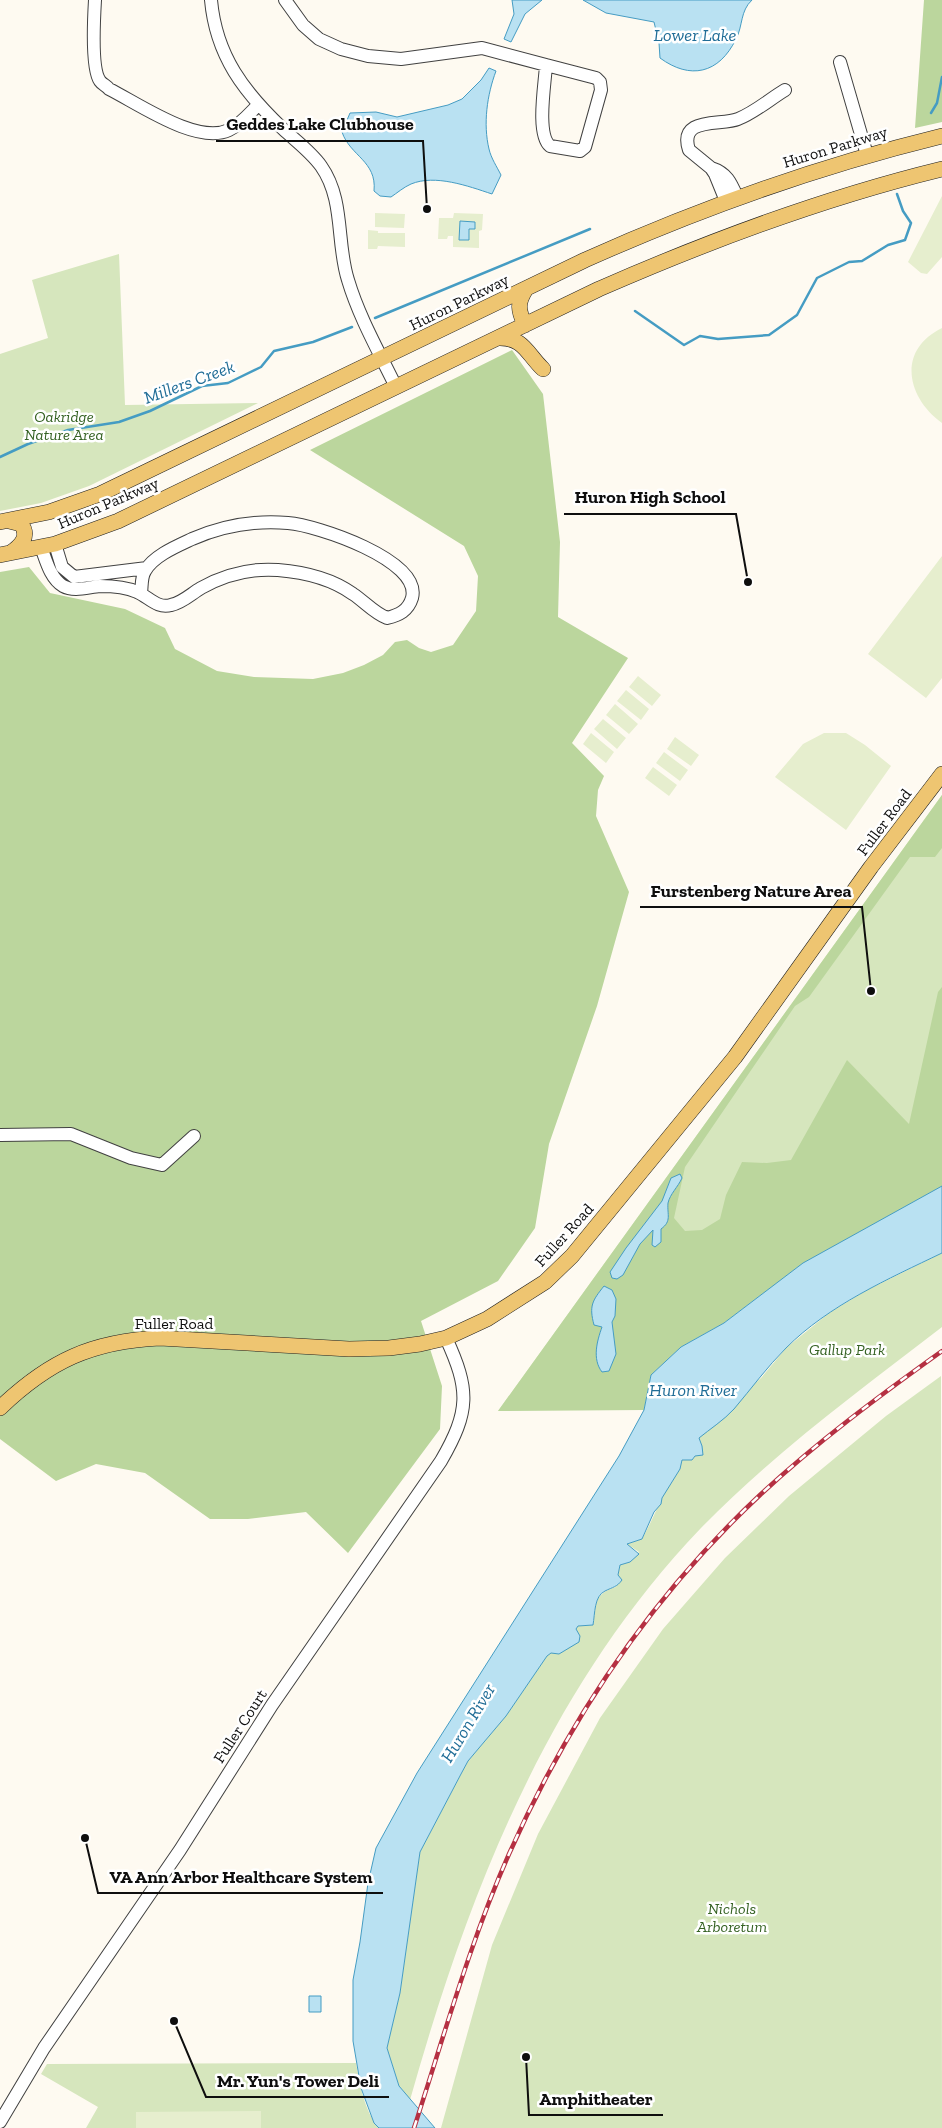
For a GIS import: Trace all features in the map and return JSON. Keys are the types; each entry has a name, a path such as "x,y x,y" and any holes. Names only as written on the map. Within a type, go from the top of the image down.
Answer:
{"main road":[{"name":"Huron Parkway","path":"5,521 48,512 100,494 622,244 732,199 868,155 942,136"},
{"path":"910,177 921,168 942,163"},
{"name":"Huron Parkway","path":"5,554 48,545 118,521 524,325 616,282 728,235 817,203 942,169"},
{"path":"524,325 518,308 521,296 526,289"},
{"path":"498,338 517,340 543,369"},
{"path":"5,521 21,524 25,533 23,542 5,554"},
{"name":"Fuller Road","path":"0,1408 41,1373 73,1356 105,1345 133,1340 206,1340 349,1350 389,1348 446,1338 487,1319 513,1304 545,1282 572,1256 735,1057 871,867 942,774"}],"street":[{"path":"95,0 93,35 96,70 100,81 109,89 183,128 206,134 216,135 231,130 258,105"},
{"path":"210,0 217,33 225,55 235,74 258,105 313,157 326,175 335,197 347,279 396,387"},
{"path":"285,0 303,26 319,39 341,50 368,56 401,59 482,48 596,78 600,82 601,90 585,148 580,151 550,146 546,143 542,129 546,66"},
{"path":"840,62 868,155"},
{"path":"732,199 728,179 723,173 711,168 689,150 687,137 690,132 703,124 740,118 785,90"},
{"path":"287,523 330,532 371,550 402,573 412,588 412,595 410,604 403,612 387,618 352,593 332,583 302,574 276,570 258,570 229,576 202,588 170,606 156,604 141,593 120,587 79,589 64,587 57,582 51,573 48,545 62,568 74,576 83,577 147,568 170,551 208,532 239,524 287,523"},
{"path":"141,593 143,577 147,568"},
{"path":"0,1135 71,1134 131,1158 162,1165 194,1136"},
{"name":"Fuller Court","path":"0,2122 44,2048 180,1850 262,1721 441,1462 451,1444 462,1416 463,1388 456,1361 446,1338"}],"green space":[{"path":"924,0 942,0 942,122 915,128"},
{"path":"942,196 942,257 927,274 921,273 908,262"},
{"path":"375,213 405,214 404,228 375,227"},
{"path":"454,213 483,214 482,230 479,231 479,248 453,247 453,236 448,236 447,239 438,239 439,218 453,218"},
{"path":"368,230 378,231 378,233 405,233 405,247 378,246 377,249 368,249"},
{"name":"Oakridge Nature Area","path":"119,254 125,405 258,403 89,486 41,503 0,511 0,354 48,338 32,280"},
{"path":"942,328 942,423 920,400 914,387 912,374 913,361 918,348 928,337"},
{"path":"512,350 543,394 560,542 558,617 628,658 572,743 604,776 598,790 596,816 629,892 597,1006 549,1144 535,1228 498,1281 421,1321 442,1386 440,1429 348,1553 306,1512 248,1519 210,1519 145,1473 96,1464 56,1481 0,1439 0,572 29,567 50,593 125,609 165,628 175,649 217,671 254,677 313,679 343,673 383,655 395,642 407,640 419,648 431,652 453,645 476,611 478,576 464,546 310,450"},
{"path":"942,556 942,678 926,698 868,654"},
{"path":"638,676 661,695 652,706 629,687"},
{"path":"626,690 649,709 641,720 617,701"},
{"path":"615,704 638,724 629,734 606,715"},
{"path":"603,719 626,738 617,749 594,729"},
{"path":"591,733 614,752 606,763 583,744"},
{"path":"824,733 846,733 865,745 891,766 846,830 775,777 803,744"},
{"path":"675,737 699,755 691,766 667,749"},
{"path":"664,752 688,770 680,781 656,763"},
{"path":"653,767 677,785 669,796 645,778"},
{"path":"942,795 942,1186 761,1296 724,1323 498,1411"},
{"path":"942,795 942,848 935,857 910,857 809,997 795,1006 685,1167 674,1218 685,1231 702,1230 720,1219 726,1195 742,1162 767,1163 791,1160 847,1060 909,1124 938,992 942,987 942,1187 803,1263 724,1323 681,1347 651,1375 644,1410 498,1411"},
{"name":"Gallup Park","path":"942,1253 942,1327 787,1448 729,1500 701,1528 647,1590 599,1655 557,1724 520,1796 488,1869 459,1945 433,2022 410,2100 399,2086 387,2048 400,1993 420,1852 468,1761 506,1716 547,1656 551,1652 559,1654 574,1644 580,1636 576,1629 578,1626 593,1625 597,1601 603,1593 616,1587 620,1565 630,1562 639,1552 627,1544 642,1539 663,1496 677,1474 682,1460 692,1460 702,1446 698,1438 733,1409 746,1391 761,1378 786,1348 829,1313 867,1290"},
{"name":"Nichols Arboretum","path":"941,1376 942,2128 441,2128 492,1945 538,1834 600,1718 663,1629 725,1558 789,1496 886,1416"},
{"path":"356,2063 366,2106 379,2128 86,2128 98,2107 41,2074 47,2064"},
{"path":"261,2111 261,2128 136,2128 136,2112"}],"water":[{"path":"512,0 542,0 525,14 511,42 504,39 514,14"},
{"name":"Lower Lake","path":"583,0 752,0 745,9 738,34 729,51 712,66 703,70 693,71 671,65 660,58 654,22 606,13"},
{"path":"489,68 496,71 490,90 487,110 487,139 491,156 501,175 492,194 452,182 430,180 411,184 391,197 380,196 374,191 374,181 367,165 351,147 342,132 350,113 376,112 397,117 448,105 462,99 481,80"},
{"path":"460,221 475,222 475,229 469,229 469,240 459,240"},
{"path":"680,1174 682,1178 668,1203 668,1220 661,1229 661,1242 655,1247 652,1245 653,1230 640,1244 623,1275 617,1279 612,1278 610,1272 662,1201 671,1178"},
{"name":"Huron River","path":"942,1186 942,1253 860,1294 821,1319 779,1355 730,1413 699,1438 703,1455 695,1456 692,1460 682,1460 680,1469 662,1498 661,1504 654,1512 642,1539 627,1544 639,1554 630,1562 620,1565 618,1575 622,1580 617,1586 601,1593 596,1606 593,1625 578,1626 576,1629 580,1636 579,1642 559,1654 551,1653 547,1656 506,1716 468,1761 420,1852 400,1993 387,2048 399,2086 435,2128 379,2128 374,2123 361,2088 353,2041 353,1980 368,1883 376,1848 417,1773 619,1456 644,1410 651,1375 681,1347 724,1323 803,1263"},
{"path":"604,1286 612,1290 616,1299 615,1316 612,1322 616,1354 609,1371 602,1372 596,1356 602,1327 594,1325 592,1308 594,1300"},
{"path":"309,1996 321,1996 321,2012 309,2012"}],"waterway":[{"name":"Millers Creek","path":"931,113 937,103 942,77"},
{"name":"Millers Creek","path":"635,311 684,345 700,336 718,339 769,335 797,315 817,278 849,262 862,261 888,245 905,240 911,223 903,211 897,194"},
{"name":"Millers Creek","path":"375,318 590,229"},
{"name":"Millers Creek","path":"0,457 28,444 68,430 119,422 150,411 202,386 228,383 261,367 274,351 313,342 352,327"}],"railway":[{"path":"414,2128 470,1955 509,1854 558,1755 616,1662 649,1617 684,1575 760,1495 849,1420 942,1351"}],"place":[{"name":"Geddes Lake Clubhouse","path":"427,209"},
{"name":"Huron High School","path":"748,582"},
{"name":"Furstenberg Nature Area","path":"871,991"},
{"name":"VA Ann Arbor Healthcare System","path":"85,1838"},
{"name":"Mr. Yun's Tower Deli","path":"174,2021"},
{"name":"Amphitheater","path":"526,2057"}]}
